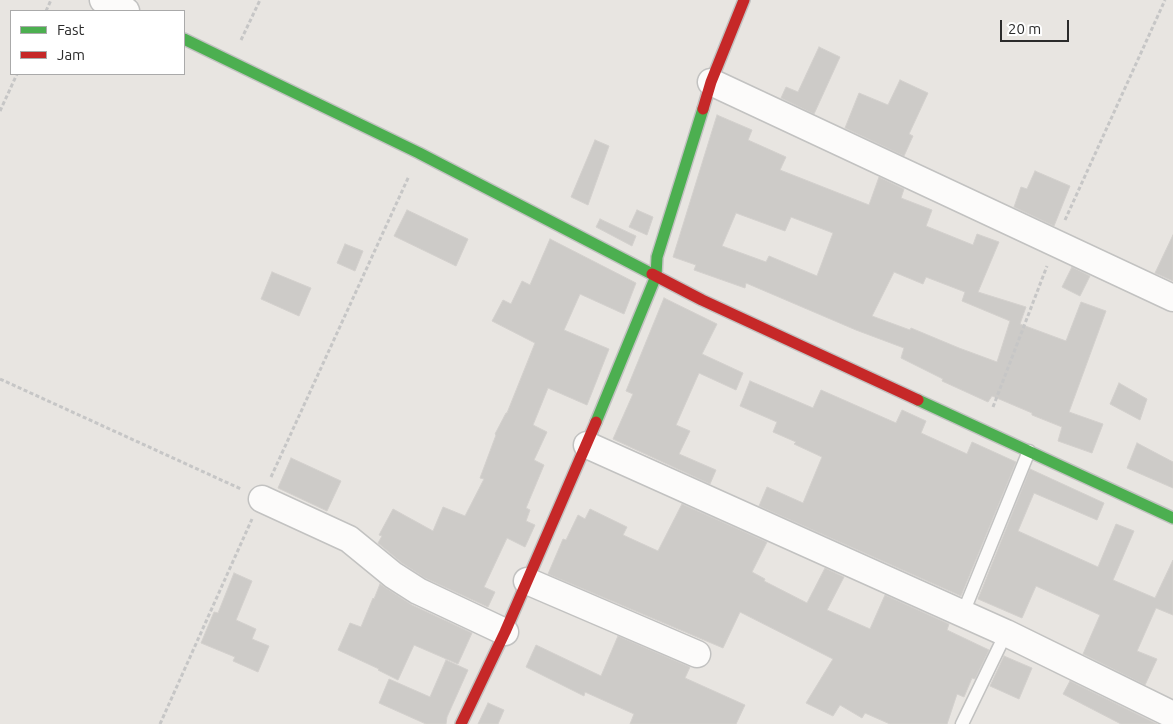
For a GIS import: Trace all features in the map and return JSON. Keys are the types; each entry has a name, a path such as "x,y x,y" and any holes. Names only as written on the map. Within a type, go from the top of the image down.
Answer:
{"street":[{"path":"103,0 124,10"},
{"path":"461,724 587,445 656,276 657,257 711,82 744,0"},
{"path":"185,39 420,153 702,300 1173,518"},
{"path":"711,82 1173,298"},
{"path":"587,445 1006,633 1173,715"},
{"path":"262,498 349,539 393,575 418,591 504,632"},
{"path":"526,581 697,654"}],"lane":[{"path":"963,614 1029,451"},
{"path":"962,724 1006,633"}],"path":[{"path":"232,62 260,0"},
{"path":"984,430 1055,242 1165,0"},
{"path":"0,111 17,75"},
{"path":"160,724 420,153"},
{"path":"0,379 262,498"}],"building":[{"path":"819,47 840,57 814,114 781,98 786,87 798,92"},
{"path":"900,80 928,93 909,134 913,136 904,156 845,128 859,93 888,105"},
{"path":"717,115 752,130 748,140 786,157 780,170 869,205 879,177 904,189 901,198 932,210 926,226 973,245 977,234 999,242 978,292 1026,307 1020,324 1066,341 1081,302 1106,311 1069,412 1103,424 1092,453 1058,441 1062,427 992,396 988,402 942,381 943,379 901,358 904,348 856,330 746,283 745,288 694,270 696,265 673,257","holes":["736,213 785,231 791,217 833,233 817,276 769,256 766,262 722,246","894,272 923,284 926,277 965,292 962,301 1010,321 997,362 911,328 910,330 872,316"]},
{"path":"595,140 609,146 588,205 571,197"},
{"path":"1035,171 1070,186 1054,226 1014,207 1021,187 1027,189"},
{"path":"407,210 468,239 456,266 394,236"},
{"path":"637,210 653,217 647,235 629,227"},
{"path":"600,219 636,236 632,246 596,227"},
{"path":"1173,235 1173,281 1155,273"},
{"path":"550,239 636,283 624,314 580,294 564,330 609,349 587,405 548,388 533,425 547,432 534,460 544,465 526,508 530,510 526,521 535,525 525,547 507,538 484,587 495,592 488,607 425,578 402,563 378,543 382,536 379,535 393,509 433,531 443,507 465,516 484,479 480,478 495,434 507,413 535,343 492,321 503,300 511,304 522,281 530,285"},
{"path":"345,244 363,251 355,271 337,263"},
{"path":"1072,267 1090,276 1080,296 1062,287"},
{"path":"272,272 311,288 299,316 261,299"},
{"path":"664,298 717,324 702,354 743,373 736,390 699,373 676,425 690,431 679,454 716,470 710,484 613,439 633,394 626,391"},
{"path":"750,381 813,408 821,390 896,423 902,410 926,421 921,433 967,454 972,442 1016,462 961,596 759,506 767,487 803,503 822,457 794,444 796,442 773,432 777,422 740,406"},
{"path":"1119,383 1147,399 1140,420 1110,404"},
{"path":"1137,443 1173,462 1173,488 1127,468"},
{"path":"291,458 341,481 327,511 278,488"},
{"path":"1030,469 1104,503 1097,520 1034,493 1018,531 1098,567 1116,524 1134,531 1113,580 1155,598 1173,560 1173,615 1156,608 1137,651 1157,659 1145,685 1083,654 1100,615 1036,586 1022,618 978,599"},
{"path":"682,504 767,542 752,572 765,579 764,581 807,603 825,568 844,577 827,610 870,629 885,595 949,624 947,630 989,650 975,679 972,678 964,697 957,694 947,724 890,724 865,713 862,718 840,705 833,716 806,703 833,659 740,612 723,648 548,574 563,539 566,540 578,515 585,519 590,509 627,527 623,535 658,551"},
{"path":"234,573 252,581 236,620 256,629 252,639 269,646 258,672 233,661 235,657 201,643 214,612 218,613"},
{"path":"380,584 412,605 472,633 458,664 414,645 398,680 338,650 350,623 361,627"},
{"path":"618,636 690,667 685,678 745,705 736,724 630,724 634,714 585,692 584,696 526,667 536,645 601,676"},
{"path":"1004,656 1032,668 1019,699 990,686"},
{"path":"446,660 468,670 447,717 446,724 426,724 379,703 389,679 430,697"},
{"path":"1070,681 1157,724 1121,724 1063,694"},
{"path":"488,703 504,710 498,724 478,724"}],"traffic: fast":[{"path":"185,39 419,153 652,274"},
{"path":"596,422 656,276 657,257 703,109"},
{"path":"918,400 1173,518"}],"traffic: jam":[{"path":"703,109 711,82 744,0"},
{"path":"652,274 702,300 918,400"},
{"path":"461,724 505,632 596,422"}]}
